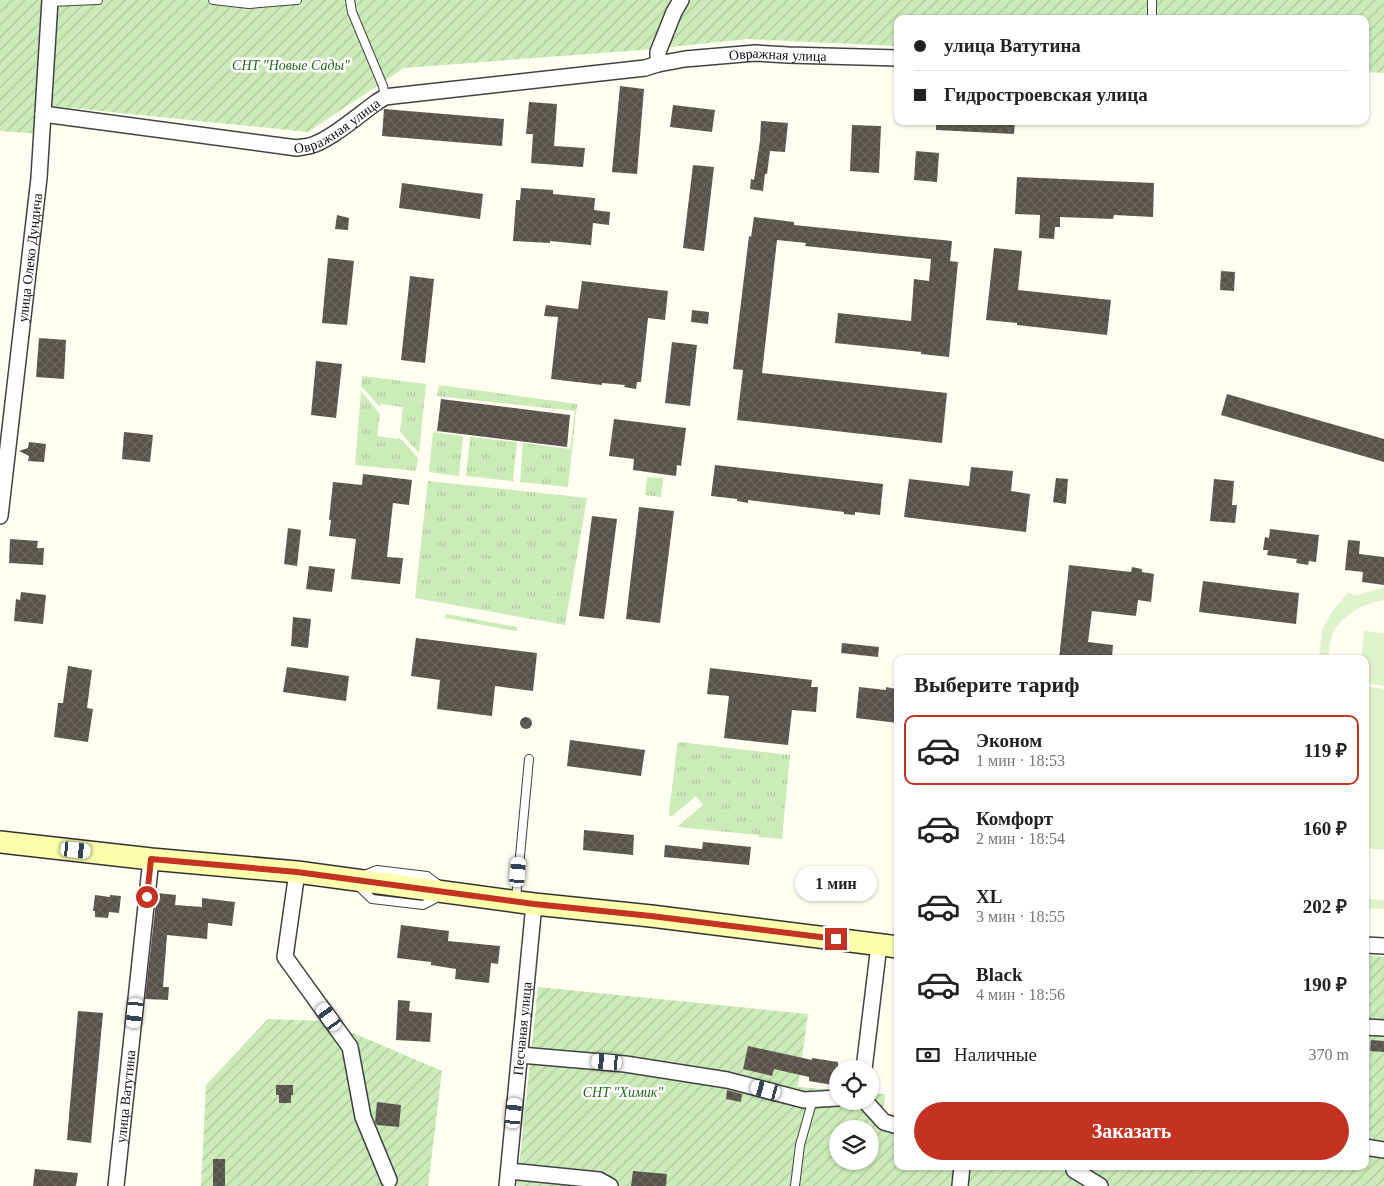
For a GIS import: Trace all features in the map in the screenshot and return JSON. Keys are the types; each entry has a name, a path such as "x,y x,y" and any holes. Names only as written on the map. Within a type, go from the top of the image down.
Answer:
{"street":[{"path":"658,64 658,52 674,12 681,0"},
{"name":"улица Олеко Дундича","path":"0,516 4,452 39,178 50,1"},
{"name":"Овражная улица","path":"43,114 297,148 309,146 330,136 385,97 646,68 694,58 755,53 788,56 894,58"},
{"path":"0,842 151,859 297,872 888,946 866,1060"},
{"name":"улица Ватутина","path":"116,1186 151,859"},
{"path":"297,872 285,957 350,1047 363,1117 389,1180"},
{"name":"Песчаная улица","path":"508,1179 520,1055 525,902"},
{"path":"1369,945 1384,946"},
{"path":"1369,1026 1384,1028"},
{"path":"520,1055 625,1064 727,1080 804,1100 829,1098"},
{"path":"873,1110 884,1122 894,1125"},
{"path":"1369,1148 1384,1150"},
{"path":"960,1186 962,1170"},
{"path":"1073,1186 1074,1170"},
{"path":"1077,1170 1100,1186"},
{"path":"508,1179 599,1180 610,1186"}],"lane":[{"path":"50,1 98,0"},
{"path":"213,0 249,4 297,0"},
{"path":"350,0 352,12 383,86 385,97"},
{"path":"1152,0 1152,15"},
{"path":"525,902 529,759"},
{"path":"795,1186 800,1145 813,1099"}],"green space":[{"name":"СНТ \"Новые Сады\"","path":"0,0 1384,0 1384,73 1369,72 1369,15 894,15 894,46 748,39 641,50 404,68 308,132 52,106 43,134 0,131"},
{"path":"362,376 426,384 419,453 400,432 403,407 381,404 380,407 361,386"},
{"path":"439,385 577,404 568,487 520,482 523,443 570,449 575,411 437,396"},
{"path":"361,391 380,414 377,436 398,439 399,437 418,458 416,471 355,465"},
{"path":"433,432 463,436 459,476 429,472"},
{"path":"470,437 517,442 513,481 466,476"},
{"path":"647,477 663,478 661,497 645,495"},
{"path":"428,481 587,498 565,625 415,598"},
{"path":"1384,588 1384,600 1368,604 1352,612 1334,631 1328,655 1319,655 1322,630 1333,610 1348,593 1356,595"},
{"path":"446,614 517,627 516,631 445,618"},
{"path":"1364,631 1384,633 1384,686 1369,684 1369,655 1361,655"},
{"path":"1369,687 1384,689 1384,850 1369,848"},
{"path":"679,742 790,755 782,839 678,827 703,805 696,796 671,817 669,814"},
{"path":"1369,899 1384,900 1384,909 1369,908"},
{"name":"СНТ \"Химик\"","path":"1369,955 1384,957 1384,1186 517,1186 538,987 808,1014 798,1087 829,1089 829,1110 879,1110 879,1094 885,1094 883,1112 894,1115 894,1170 1369,1170"},
{"path":"268,1019 325,1021 442,1071 428,1186 201,1186 206,1085"}],"building":[{"path":"620,86 644,89 637,174 612,172"},
{"path":"529,102 557,104 554,146 585,148 583,167 531,163 533,134 526,134"},
{"path":"673,105 715,110 712,132 670,127"},
{"path":"384,109 504,119 502,146 382,136"},
{"path":"761,121 788,123 785,152 770,151 763,191 750,189 751,179 754,180"},
{"path":"852,125 881,126 879,173 850,171"},
{"path":"936,125 1015,125 1014,134 936,130"},
{"path":"916,151 939,153 937,182 914,180"},
{"path":"693,165 714,167 704,251 683,248"},
{"path":"1017,177 1154,183 1153,217 1114,215 1113,219 1060,217 1060,227 1055,227 1054,239 1039,238 1040,215 1015,214"},
{"path":"402,183 483,194 480,219 399,208"},
{"path":"521,188 553,190 553,194 595,198 594,210 610,212 609,225 593,223 591,245 550,241 550,243 513,241 516,200 520,200"},
{"path":"337,215 349,218 348,230 335,229"},
{"path":"754,217 794,222 794,225 952,241 950,261 958,262 949,357 921,354 921,352 835,343 838,313 911,321 914,279 929,281 931,259 805,246 806,243 777,240 762,373 947,393 942,443 737,420 743,370 733,369 749,236 751,237"},
{"path":"994,248 1022,251 1018,290 1111,300 1107,335 986,320"},
{"path":"328,258 354,261 347,325 322,323"},
{"path":"1221,271 1235,272 1234,291 1220,290"},
{"path":"410,276 434,279 425,363 401,360"},
{"path":"582,281 668,291 665,320 648,318 641,382 637,382 636,389 624,387 625,385 602,383 602,385 551,379 558,317 544,316 546,305 578,309"},
{"path":"692,310 709,312 708,324 691,322"},
{"path":"39,338 66,340 64,379 36,377"},
{"path":"672,342 697,345 690,406 665,403"},
{"path":"316,361 342,364 336,418 311,415"},
{"path":"1227,394 1384,439 1384,462 1221,415"},
{"path":"441,399 570,415 567,447 437,431"},
{"path":"614,419 686,428 681,466 677,465 676,476 633,470 634,459 609,456"},
{"path":"124,432 153,435 150,462 122,459"},
{"path":"29,442 46,444 44,462 28,461 29,456 19,451 28,448"},
{"path":"715,465 883,484 880,515 855,512 855,515 844,514 844,512 748,500 748,503 737,501 737,499 711,496"},
{"path":"971,467 1013,471 1011,491 1030,494 1026,532 904,517 909,479 969,486"},
{"path":"363,474 412,480 409,505 393,503 387,557 403,558 400,584 351,579 356,539 329,536 333,482 362,485"},
{"path":"1056,478 1068,479 1066,504 1053,502"},
{"path":"1214,479 1234,481 1232,505 1237,505 1235,523 1210,521"},
{"path":"639,507 674,511 660,623 626,619"},
{"path":"592,516 617,519 604,619 579,616"},
{"path":"288,528 301,530 297,566 284,564"},
{"path":"1270,529 1319,535 1316,562 1309,561 1308,565 1296,563 1297,559 1267,555 1268,550 1263,550 1265,537 1269,538"},
{"path":"10,539 38,541 37,548 44,548 43,565 9,563"},
{"path":"1348,540 1360,541 1359,554 1384,557 1384,585 1362,582 1363,572 1345,570"},
{"path":"1069,565 1131,572 1132,567 1142,569 1142,572 1154,574 1151,602 1138,600 1136,616 1092,611 1088,642 1113,645 1112,655 1059,655"},
{"path":"309,566 335,569 332,592 306,589"},
{"path":"1203,581 1299,593 1296,624 1199,612"},
{"path":"21,592 46,595 43,624 14,621 16,599 20,600"},
{"path":"293,617 311,619 308,648 291,646"},
{"path":"416,638 537,653 533,691 495,686 492,716 437,709 440,680 411,676"},
{"path":"842,643 879,647 878,657 841,653"},
{"path":"68,666 92,670 87,708 93,709 88,742 54,737 58,703 63,703"},
{"path":"287,667 349,676 346,701 283,692"},
{"path":"710,668 812,680 811,687 818,687 816,712 792,710 788,745 724,738 729,696 707,694"},
{"path":"859,687 886,690 886,687 894,689 894,723 856,718"},
{"path":"524,717 528,717 532,723 528,729 524,729 520,725 520,721"},
{"path":"570,740 645,750 641,776 567,766"},
{"path":"584,830 634,835 633,855 583,850"},
{"path":"703,842 751,847 749,865 664,857 665,845 702,849"},
{"path":"157,893 176,895 175,905 202,907 202,898 235,902 232,926 208,923 207,939 167,935 163,987 169,987 168,1000 145,999"},
{"path":"95,895 121,896 119,913 109,912 108,918 95,917 95,911 93,911"},
{"path":"401,925 449,931 448,941 500,946 498,964 491,963 489,983 455,979 456,969 431,965 431,962 397,958"},
{"path":"398,1000 410,1001 409,1011 432,1013 430,1042 396,1040"},
{"path":"78,1011 103,1013 91,1143 67,1140"},
{"path":"1371,1040 1384,1041 1384,1052 1370,1051"},
{"path":"748,1046 812,1060 812,1058 829,1061 829,1084 809,1081 809,1077 774,1069 772,1076 743,1069"},
{"path":"276,1085 293,1085 291,1103 279,1103 279,1095 276,1095"},
{"path":"727,1090 742,1094 741,1102 726,1099"},
{"path":"377,1102 401,1105 399,1127 377,1125 375,1122"},
{"path":"213,1159 225,1159 225,1186 213,1186"},
{"path":"35,1169 78,1173 76,1186 33,1186"},
{"path":"633,1171 667,1174 666,1186 631,1186"}],"route":[{"path":"147,897 151,859 257,867 534,904 651,916 836,939"}]}
